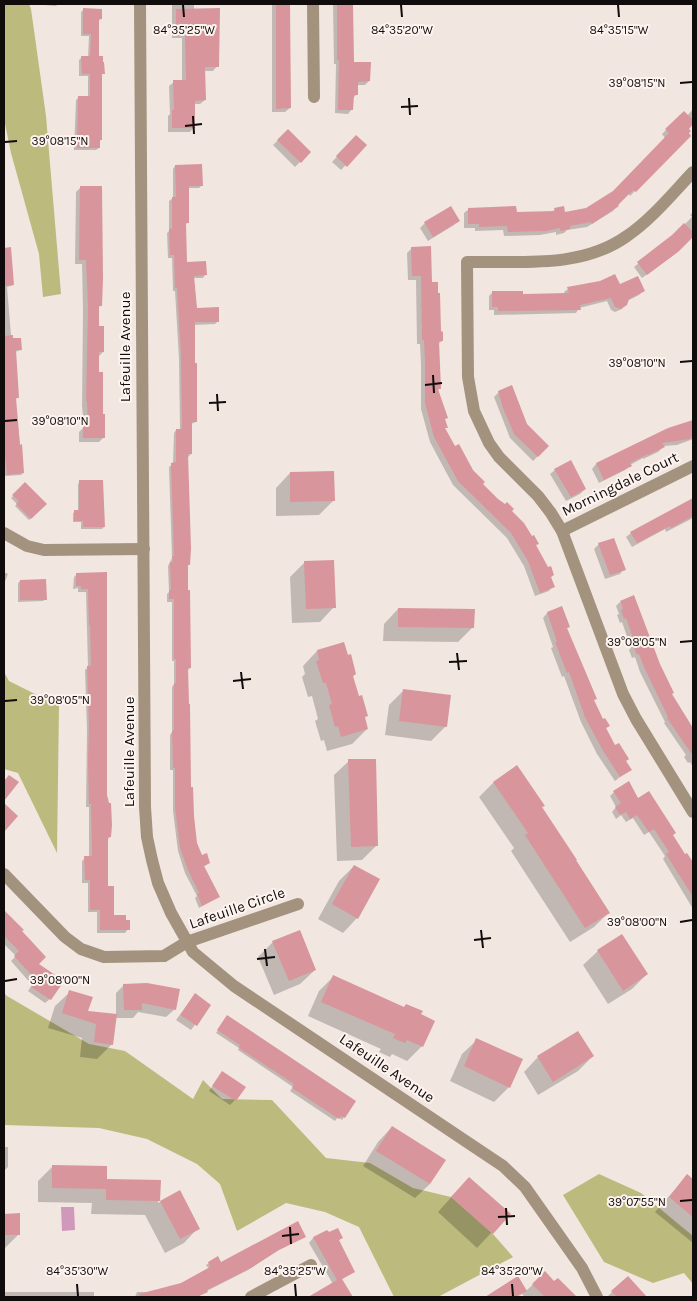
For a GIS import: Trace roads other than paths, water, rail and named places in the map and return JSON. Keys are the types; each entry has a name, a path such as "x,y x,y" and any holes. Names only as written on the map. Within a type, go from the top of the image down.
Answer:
{"street":[{"name":"Lafeuille Avenue","path":"140,4 145,807 147,837 158,883 171,913 193,952 234,986 503,1166 525,1187 582,1268 597,1297"},
{"path":"313,4 314,97"},
{"path":"693,172 644,222 627,236 598,252 561,261 467,262 468,377 474,412 489,443 538,496 562,531 623,694 636,719 693,812"},
{"name":"Morningdale Court","path":"562,531 693,466"},
{"path":"4,533 26,546 44,550 144,549"},
{"name":"Lafeuille Circle","path":"4,874 65,937 81,950 104,957 164,956 187,942 298,904"},
{"path":"251,1297 311,1265"}]}
